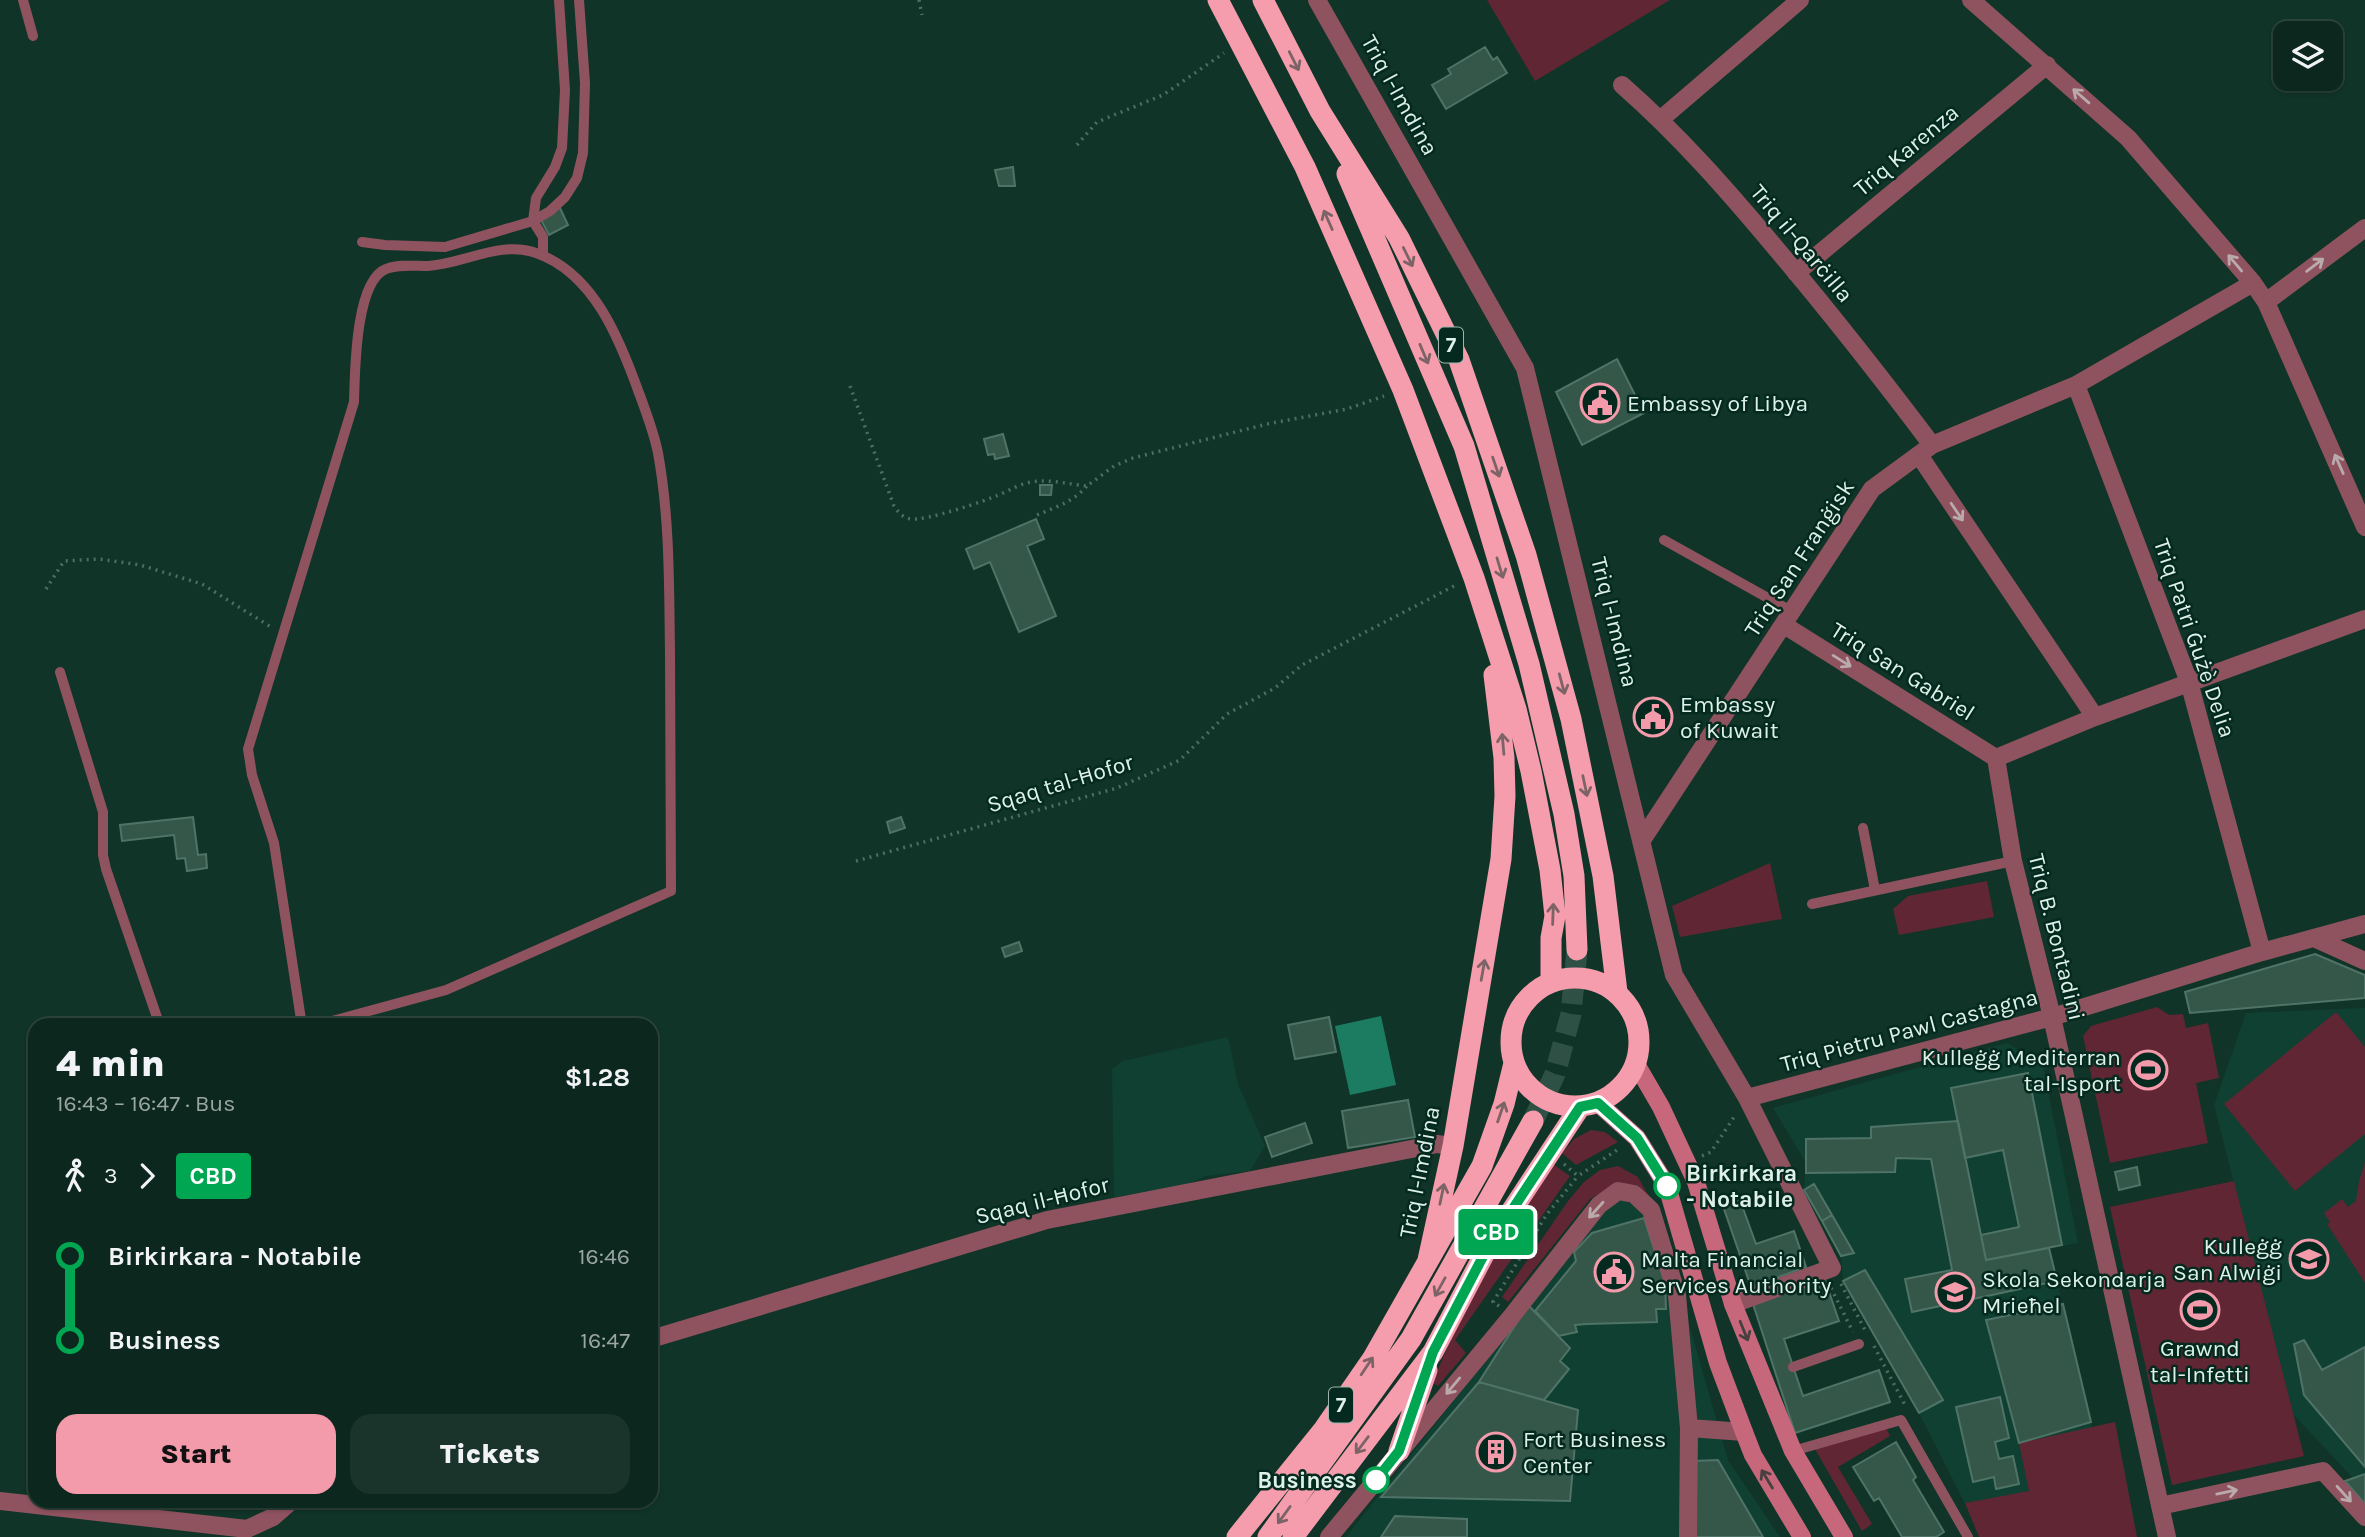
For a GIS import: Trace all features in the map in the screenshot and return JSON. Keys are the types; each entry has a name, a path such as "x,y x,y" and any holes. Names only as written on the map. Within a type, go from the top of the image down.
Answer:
{"highway":[{"name":"Triq l-Imdina","path":"1218,0 1305,167 1403,390 1477,586 1516,709 1550,870 1555,916 1551,938 1550,982"},
{"name":"7","path":"1262,0 1320,111 1399,238 1459,360 1526,555 1571,719 1603,876 1621,997"},
{"name":"7","path":"1320,111 1464,446 1529,664 1553,762 1574,876 1577,950"},
{"name":"Triq l-Imdina","path":"1428,1260 1452,1146 1495,897 1505,816 1500,711 1477,586"},
{"path":"1573,977 1597,981 1621,997 1634,1016 1639,1031 1640,1048 1636,1064 1627,1081 1614,1094 1589,1105 1564,1106 1548,1100 1533,1091 1522,1079 1514,1063 1511,1031 1516,1015 1536,990 1550,982 1573,977"},
{"path":"1428,1260 1482,1166 1504,1104 1514,1063"},
{"path":"1399,1451 1433,1352 1489,1245 1549,1152 1589,1105"},
{"name":"7","path":"1268,1537 1411,1339 1533,1121"},
{"name":"7","path":"1237,1537 1324,1429 1373,1358 1428,1260"},
{"path":"1293,1537 1433,1352"}],"main road":[{"path":"1636,1064 1661,1107 1696,1182 1733,1304 1769,1375 1793,1451 1844,1537"},
{"path":"1589,1105 1637,1138 1667,1186 1718,1363 1744,1432 1753,1455 1802,1537"}],"street":[{"name":"Triq l-Imdina","path":"1317,0 1525,368 1674,975 1747,1098 1827,1270"},
{"path":"1661,119 1800,0"},
{"path":"1972,0 2129,138 2253,284 2266,302 2365,527"},
{"name":"Triq Karenza","path":"1796,273 2047,65"},
{"name":"Triq il-Qarċilla","path":"1622,85 1661,119 1707,167 1796,273 1925,450 2095,717"},
{"path":"2266,302 2365,228"},
{"name":"Triq San Franġisk","path":"1642,840 1872,489 1925,450 2076,385 2253,284"},
{"name":"Triq Patri Ġużè Delia","path":"2076,385 2189,682 2262,952"},
{"name":"Triq San Gabriel","path":"1788,618 1996,758"},
{"path":"1996,758 2095,717 2365,619"},
{"name":"Triq B. Bontadini","path":"1996,758 2013,861 2052,1017 2167,1537"},
{"name":"Triq Pietru Pawl Castagna","path":"1747,1098 2052,1017 2262,952 2365,924"},
{"path":"2314,938 2365,961"},
{"name":"Sqaq il-Ħofor","path":"658,1337 1047,1220 1437,1144 1452,1146"},
{"path":"1329,1537 1511,1317 1599,1205 1618,1191 1634,1194 1651,1210 1677,1295 1689,1428 1688,1537"},
{"path":"1733,1304 1827,1270"},
{"path":"1689,1428 1744,1432"},
{"path":"2160,1506 2323,1471 2365,1517"},
{"path":"0,1501 28,1504"},
{"path":"62,1508 247,1529 273,1517 283,1508"}],"lane":[{"path":"23,0 33,36"},
{"path":"543,256 543,237 533,221 536,198 555,167 562,148 565,90 559,0"},
{"path":"362,242 445,247 533,221 550,211 565,197 577,178 583,153 585,83 579,0"},
{"path":"301,1018 274,842 248,763 251,737 354,402 356,352 366,292 374,276 385,269 440,265 513,248 557,262 582,285 612,328 637,387 658,451 663,489 669,600 671,891 446,990 343,1018"},
{"path":"1664,540 1788,618"},
{"path":"60,672 103,812 103,855 106,869 157,1018"},
{"path":"1863,828 1875,890"},
{"path":"1812,904 2013,861"},
{"path":"1794,1367 1859,1344"},
{"path":"1793,1451 1901,1420 1968,1537"}],"path":[{"path":"919,0 922,15"},
{"path":"1077,145 1097,122 1163,95 1241,44"},
{"path":"850,386 894,506 900,514 909,519 919,519 976,502 1027,483 1041,481 1087,486"},
{"path":"1037,515 1066,504 1114,466 1133,458 1267,424 1347,409 1403,390"},
{"path":"46,589 64,561 99,559 140,565 202,584 256,619 282,632"},
{"name":"Sqaq tal-Ħofor","path":"856,861 1117,788 1180,760 1227,714 1275,688 1302,665 1477,586"},
{"path":"1511,1317 1493,1302 1547,1214 1578,1176 1637,1138"},
{"path":"1549,1152 1578,1176"},
{"path":"1827,1270 1859,1344"}],"shaded area":[{"path":"1487,0 1670,0 1535,81"},
{"path":"1770,863 1782,919 1680,937 1672,906"},
{"path":"1987,881 1994,917 1899,935 1893,909 1908,896"},
{"path":"2157,1007 2169,1015 2183,1014 2186,1028 2208,1023 2219,1078 2196,1083 2208,1143 2110,1163 2083,1036 2091,1026"},
{"name":"Kulleġġ San Alwiġi","path":"2365,1008 2365,1491 2293,1414 2214,1105 2246,1013"},
{"path":"2336,1012 2365,1047 2365,1134 2295,1191 2224,1104"},
{"path":"1381,1016 1396,1085 1350,1095 1335,1026"},
{"path":"1228,1037 1238,1084 1265,1146 1250,1171 1206,1176 1186,1185 1114,1197 1112,1069 1123,1061"},
{"name":"Skola Sekondarja Mrieħel","path":"2007,1043 2043,1065 2078,1243 2049,1249 2092,1427 2115,1422 2137,1537 1979,1537 1978,1529 1919,1413 1843,1281 1841,1256 1804,1190 1806,1163 1773,1108"},
{"path":"1591,1130 1605,1132 1618,1142 1576,1165 1562,1153 1574,1139"},
{"path":"1550,1162 1570,1176 1455,1340 1466,1353 1438,1386 1433,1383 1471,1297"},
{"path":"2365,1162 2365,1283 2327,1224 2330,1222 2324,1213 2342,1199 2348,1207 2356,1201"},
{"path":"1618,1166 1638,1177 1652,1202 1639,1186 1617,1184 1590,1199 1508,1302 1502,1297 1584,1182 1600,1170"},
{"name":"Grawnd tal-Infetti","path":"2234,1181 2304,1456 2172,1485 2110,1207"},
{"path":"1622,1197 1632,1199 1660,1223 1728,1460 1780,1537 1346,1537 1608,1205"},
{"path":"2115,1422 2137,1537 1979,1537 1965,1503 2029,1491 2019,1443"},
{"path":"1886,1428 1890,1436 1838,1467 1872,1524 1862,1531 1815,1449"}],"building":[{"path":"1485,47 1493,60 1497,57 1507,73 1446,109 1432,85 1451,74 1448,69"},
{"path":"1013,167 1015,186 999,186 995,170"},
{"path":"560,208 568,225 549,235 540,218"},
{"name":"Embassy of Libya","path":"1617,359 1644,413 1582,445 1556,392"},
{"path":"1003,434 1009,456 995,459 994,454 988,455 984,439"},
{"path":"1040,485 1052,485 1051,495 1040,495"},
{"path":"1036,519 1044,539 1027,546 1056,616 1019,632 990,562 974,569 966,549"},
{"path":"193,817 198,855 206,854 207,868 187,871 185,858 177,859 174,835 122,841 120,825"},
{"path":"901,817 905,828 890,833 887,822"},
{"path":"1019,942 1022,951 1005,957 1002,948"},
{"path":"2315,954 2365,975 2365,998 2190,1013 2185,992"},
{"path":"1329,1017 1336,1052 1295,1059 1288,1025"},
{"path":"2028,1073 2062,1245 1986,1260 1981,1235 2019,1227 2003,1150 1965,1158 1951,1088"},
{"path":"1408,1100 1415,1137 1348,1148 1342,1111"},
{"path":"1958,1121 1986,1260 2049,1248 2057,1281 1912,1312 1905,1279 1952,1270 1931,1159 1896,1158 1895,1172 1806,1173 1806,1139 1871,1138 1871,1127"},
{"path":"1305,1123 1312,1143 1272,1157 1265,1137"},
{"path":"2137,1167 2140,1185 2119,1190 2115,1172"},
{"path":"1814,1184 1832,1215 1822,1221 1804,1190"},
{"path":"1740,1200 1756,1244 1794,1231 1806,1267 1751,1287 1723,1206"},
{"path":"1832,1215 1854,1253 1841,1256 1822,1221"},
{"name":"Malta Financial Services Authority","path":"1644,1218 1665,1283 1666,1309 1656,1309 1657,1322 1575,1325 1577,1332 1559,1336 1535,1311 1576,1261 1574,1252 1592,1233"},
{"path":"1865,1270 1943,1400 1919,1413 1843,1281"},
{"path":"1825,1280 1839,1321 1784,1339 1803,1396 1879,1370 1890,1402 1795,1433 1753,1304"},
{"path":"2063,1304 2091,1422 2019,1443 1986,1320"},
{"path":"1528,1305 1570,1348 1560,1361 1569,1369 1544,1400 1479,1382"},
{"path":"2304,1340 2322,1370 2365,1347 2365,1467 2304,1395 2294,1344"},
{"name":"Fort Business Center","path":"1479,1382 1578,1410 1570,1501 1381,1497"},
{"path":"2000,1397 2009,1438 1995,1442 1999,1459 2013,1456 2019,1484 1996,1489 1994,1477 1973,1482 1956,1407"},
{"path":"1896,1442 1916,1477 1913,1480 1944,1532 1936,1537 1902,1537 1879,1498 1874,1501 1853,1467"},
{"path":"1718,1460 1763,1537 1696,1537 1693,1461"},
{"path":"2365,1474 2365,1504 2345,1481"},
{"path":"1395,1516 1467,1519 1467,1537 1381,1537"}],"tunnel":[{"path":"1533,1121 1555,1074 1571,1014 1577,950"}],"bus line":[{"name":"CBD","path":"1376,1480 1399,1451 1433,1352 1489,1245 1580,1107 1598,1103 1637,1138 1667,1186"}],"place":[{"name":"Embassy of Libya","path":"1600,403"},
{"name":"Embassy of Kuwait","path":"1653,717"},
{"name":"Kulleġġ Mediterran tal-Isport","path":"2148,1070"},
{"name":"Birkirkara - Notabile","path":"1667,1186"},
{"name":"Kulleġġ San Alwiġi","path":"2309,1259"},
{"name":"Malta Financial Services Authority","path":"1614,1272"},
{"name":"Skola Sekondarja Mrieħel","path":"1955,1292"},
{"name":"Grawnd tal-Infetti","path":"2200,1310"},
{"name":"Fort Business Center","path":"1496,1452"},
{"name":"Business","path":"1376,1480"}]}
